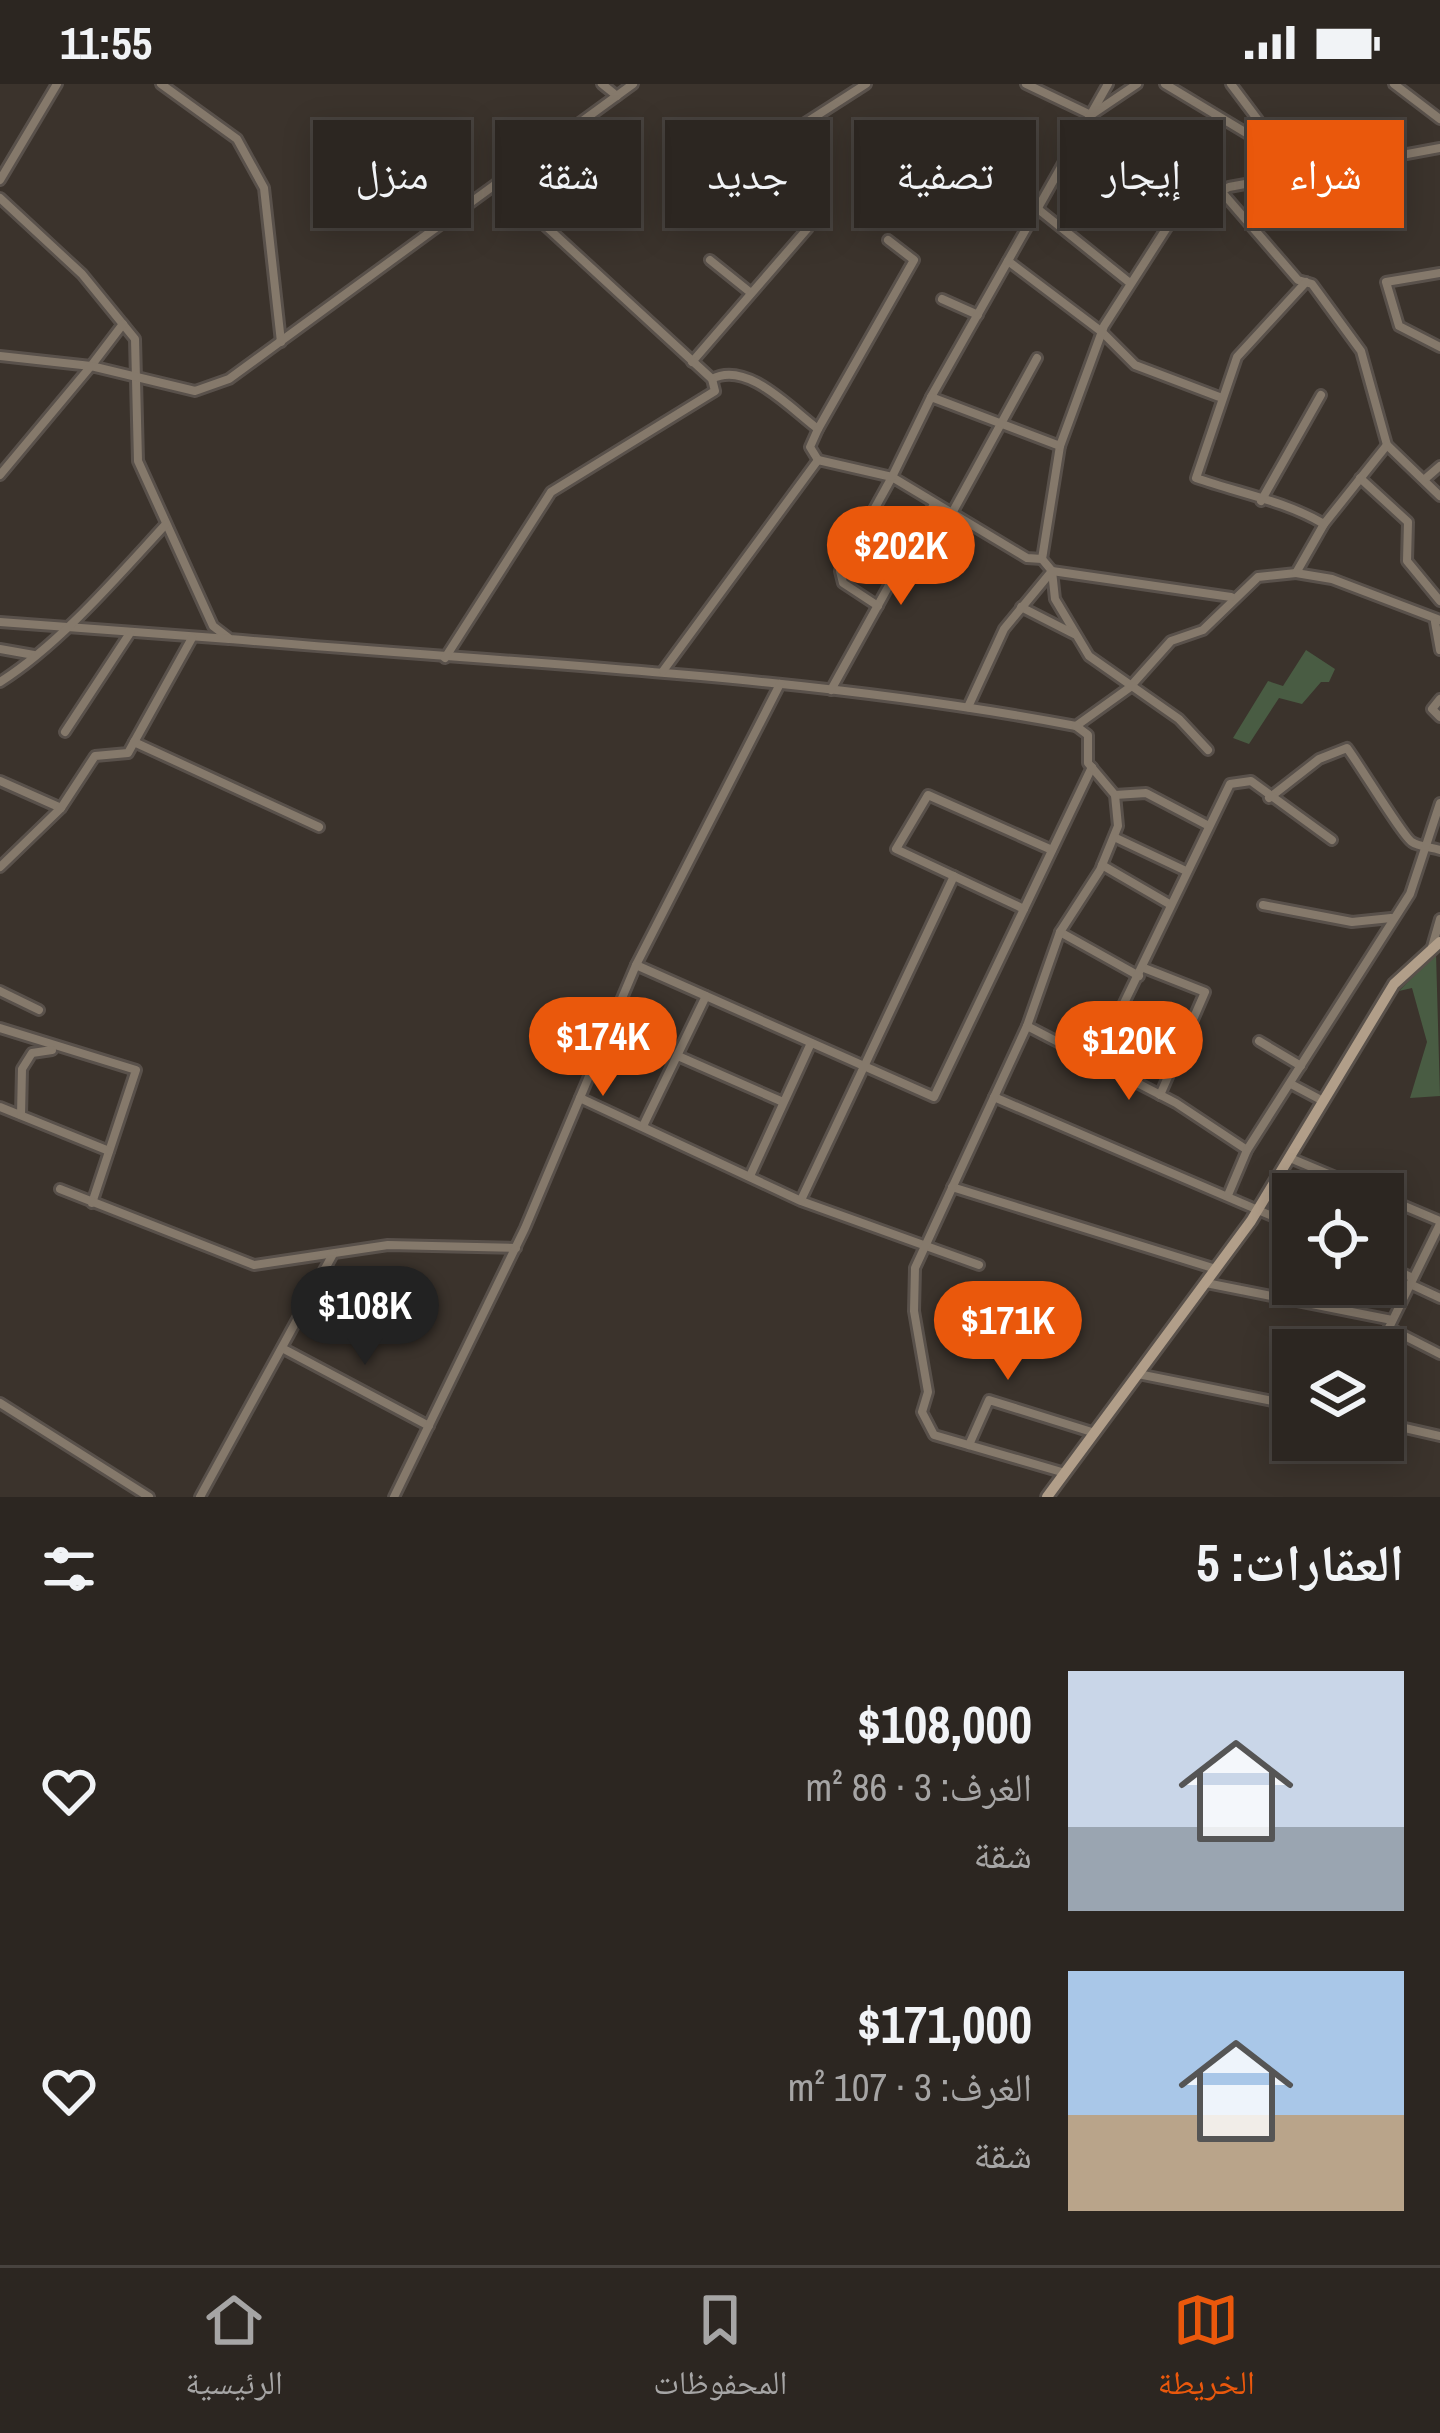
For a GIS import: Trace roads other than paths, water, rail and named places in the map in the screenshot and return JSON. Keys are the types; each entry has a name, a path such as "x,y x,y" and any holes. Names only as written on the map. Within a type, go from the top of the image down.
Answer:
{"street":[{"path":"0,179 57,84"},
{"path":"161,84 237,139 264,188 281,342"},
{"path":"602,84 617,96"},
{"path":"586,120 633,84"},
{"path":"810,120 866,84"},
{"path":"1026,84 1091,115"},
{"path":"1088,120 1108,84"},
{"path":"1091,115 1137,84"},
{"path":"1166,84 1247,134"},
{"path":"1231,84 1261,120"},
{"path":"1394,84 1440,119"},
{"path":"1404,154 1440,148"},
{"path":"878,606 843,583 840,571 1060,170"},
{"path":"0,356 91,366 137,381 195,391 229,379 495,189"},
{"path":"1223,193 1298,280 1306,282 1361,351 1387,445 1440,496"},
{"path":"0,198 82,274 135,339 138,460 213,626 230,639"},
{"path":"1038,209 1131,284"},
{"path":"445,658 551,492 715,391 712,380 547,228"},
{"path":"692,362 808,228"},
{"path":"1042,559 1060,446 1102,332 1167,228"},
{"path":"888,240 914,260 818,429 810,447 818,460 892,477 933,506 1028,558 1042,559 1052,571 1055,599 1089,656 1178,719 1208,750"},
{"path":"710,260 751,293"},
{"path":"1008,261 1102,332 1136,365 1222,398"},
{"path":"1440,273 1385,282 1399,326 1440,347"},
{"path":"1306,282 1237,357 1196,478 1261,501 1294,506 1324,524"},
{"path":"942,299 978,315"},
{"path":"0,475 123,324"},
{"path":"951,515 1037,358"},
{"path":"712,380 724,373 747,376 818,429"},
{"path":"1261,501 1321,394"},
{"path":"932,398 1060,446"},
{"path":"1296,573 1324,524 1387,445"},
{"path":"662,673 818,460"},
{"path":"1425,479 1440,466"},
{"path":"1360,478 1408,522 1407,562 1440,602"},
{"path":"831,690 933,506"},
{"path":"0,682 35,656 166,524"},
{"path":"1052,571 1231,597"},
{"path":"968,707 1004,629 1052,571"},
{"path":"1076,726 1130,688 1171,641 1203,630 1231,597 1258,577 1296,573 1332,579 1437,621 1440,650"},
{"path":"1022,608 1075,634"},
{"path":"0,622 780,684 968,707 1076,726 1088,735 1092,767 1115,795 1118,826 1102,865 1060,932 1027,1026 922,1247 913,1289 928,1392 922,1412 934,1435 1065,1473"},
{"path":"65,732 131,632"},
{"path":"0,867 62,808 95,756 128,753 192,638"},
{"path":"0,650 35,656"},
{"path":"394,1497 516,1248 636,965 780,684"},
{"path":"1440,699 1432,709 1440,716"},
{"path":"134,742 319,827"},
{"path":"1269,798 1319,759 1346,748 1413,844 1440,850"},
{"path":"636,965 934,1097 1092,767"},
{"path":"1096,1061 1207,825 1233,781 1251,782 1331,840"},
{"path":"0,782 62,808"},
{"path":"1115,795 1145,793 1207,825"},
{"path":"1024,909 896,849 928,795 1052,850"},
{"path":"1228,1195 1247,1150 1410,894 1440,803"},
{"path":"1114,837 1186,871"},
{"path":"0,855 10,860"},
{"path":"1102,865 1171,905"},
{"path":"801,1201 954,877"},
{"path":"1263,905 1352,922 1391,918"},
{"path":"1047,1497 1258,1210 1394,984 1436,945 1440,920"},
{"path":"1060,932 1141,972 1205,992 1160,1095"},
{"path":"0,991 39,1010"},
{"path":"644,1124 706,996"},
{"path":"1027,1026 1160,1095 1247,1150"},
{"path":"0,1028 136,1070 92,1202"},
{"path":"1259,1041 1301,1066"},
{"path":"750,1176 811,1042"},
{"path":"21,1115 22,1069 32,1053 59,1048"},
{"path":"678,1056 783,1102"},
{"path":"1291,1084 1323,1101"},
{"path":"994,1097 1272,1216"},
{"path":"580,1098 801,1201 979,1265"},
{"path":"0,1107 109,1151"},
{"path":"1290,1158 1325,1173"},
{"path":"952,1187 1216,1269"},
{"path":"60,1189 254,1265 388,1245 516,1248"},
{"path":"1388,1329 1440,1223 1404,1207"},
{"path":"200,1497 334,1253"},
{"path":"1404,1276 1440,1298"},
{"path":"1206,1282 1390,1324 1440,1354"},
{"path":"282,1348 429,1426"},
{"path":"1138,1374 1272,1401"},
{"path":"969,1445 989,1400 1095,1433"},
{"path":"0,1403 149,1497"},
{"path":"1404,1428 1440,1436"}]}
